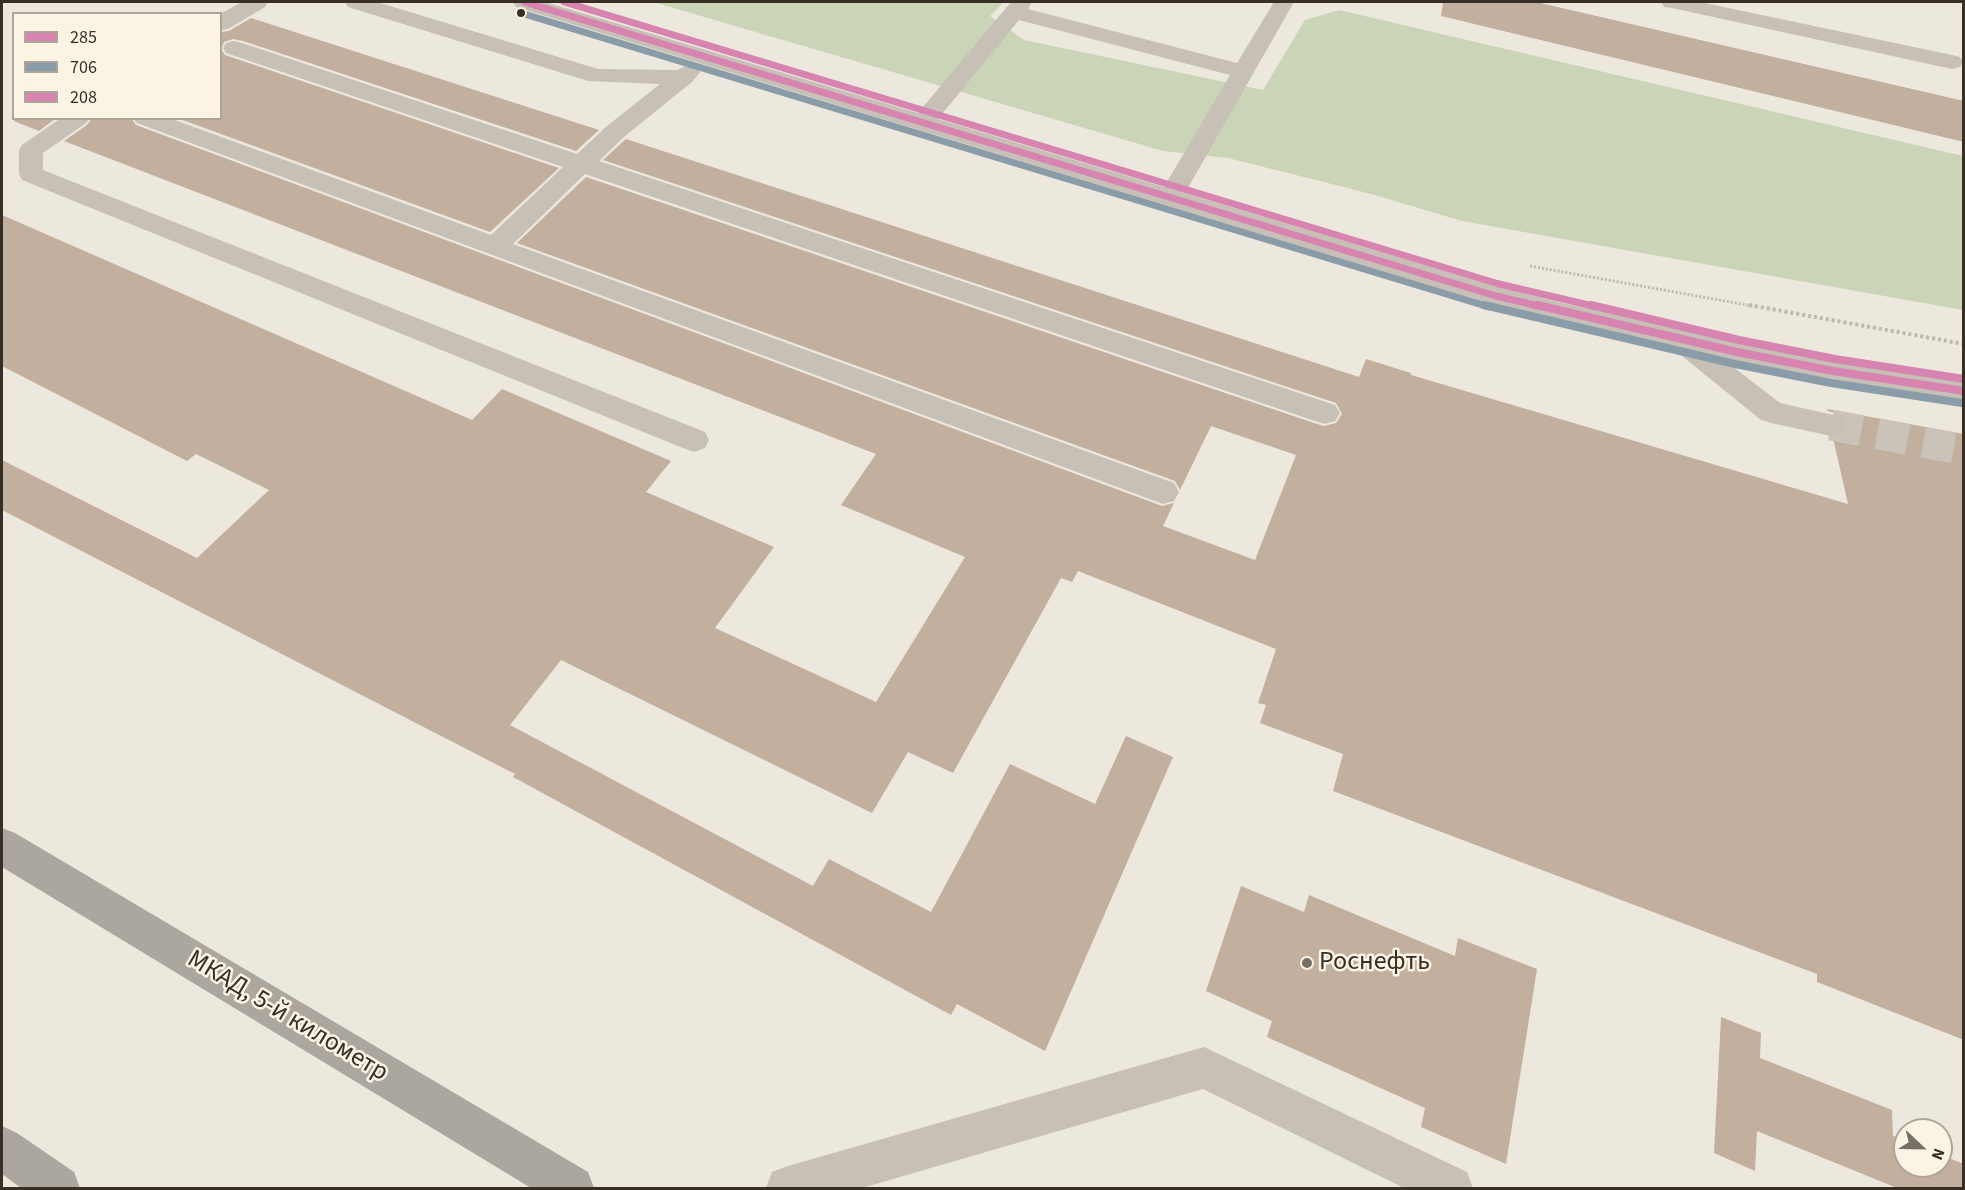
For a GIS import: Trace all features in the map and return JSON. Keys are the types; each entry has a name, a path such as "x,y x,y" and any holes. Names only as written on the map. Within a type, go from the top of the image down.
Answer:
{"highway":[{"name":"МКАД, 5-й километр","path":"2,846 572,1188"},
{"path":"2,1148 58,1188"}],"street":[{"path":"222,23 257,2"},
{"path":"356,2 597,76 684,76"},
{"path":"524,2 1496,296 1677,339 1833,371 1964,391"},
{"path":"1170,198 1284,2"},
{"path":"1672,2 1952,62"},
{"path":"921,123 1017,7 1243,71"},
{"path":"234,48 1325,413"},
{"path":"494,247 616,131 707,57"},
{"path":"75,120 31,150 31,174 694,440"},
{"path":"150,120 1163,492"},
{"path":"1677,339 1771,412 1831,425"},
{"path":"788,1188 1204,1068 1451,1188"}],"path":[{"path":"1521,264 1964,344"}],"green space":[{"path":"653,2 1004,2 990,16 1024,40 1263,90 1305,20 1339,10 1963,156 1963,310 1462,221 1371,194 1228,158 1163,151"}],"building":[{"path":"1443,2 1536,2 1964,101 1964,142 1441,16"},
{"path":"251,18 599,130 576,151 243,41 233,39 224,42 222,47 222,32 229,31"},
{"path":"222,50 225,55 559,168 490,232 182,120 222,120"},
{"path":"14,120 53,120 39,131"},
{"path":"91,120 132,120 136,125 1162,506 1174,503 1163,526 1255,560 1296,455 1211,426 1180,490 1175,481 517,243 586,177 1314,423 1324,426 1336,423 1342,414 1336,403 603,160 626,139 1359,377 1366,359 1411,373 1411,375 1848,504 1833,438 1844,434 1848,424 1842,415 1827,409 1964,434 1964,1040 1817,982 1817,974 1333,791 1343,754 1260,723 1266,705 1258,703 1276,649 1078,571 1072,582 1061,578 953,773 908,752 872,813 561,660 510,725 813,886 829,859 931,912 1010,764 1095,804 1126,736 1173,757 1045,1051 957,1004 951,1015 513,777 515,774 2,510 2,460 197,558 269,490 196,454 187,461 2,366 2,215 472,420 502,389 671,461 646,492 774,547 715,628 876,702 965,557 841,505 876,454 64,141"},
{"path":"1241,886 1304,912 1309,895 1455,956 1458,938 1537,969 1506,1164 1421,1127 1425,1108 1267,1037 1272,1021 1206,991"},
{"path":"1721,1017 1761,1033 1760,1058 1892,1110 1893,1178 1953,1178 1953,1160 1964,1164 1964,1188 1897,1188 1757,1131 1755,1171 1714,1153"}],"tunnel":[{"path":"1831,425 1964,450"}],"transit line":[{"name":"285","path":"524,2 1496,296 1737,352 1833,371 1964,391"},
{"name":"208","path":"564,2 1499,284 1739,340 1835,359 1964,379"},
{"name":"706","path":"521,13 1493,308 1735,364 1831,383 1962,403"}],"place":[{"name":"Роснефть","path":"1307,963"}]}
